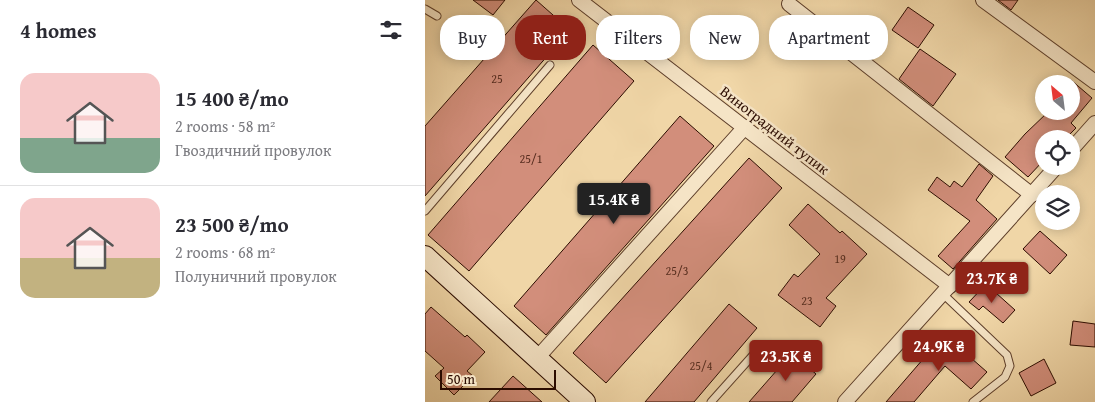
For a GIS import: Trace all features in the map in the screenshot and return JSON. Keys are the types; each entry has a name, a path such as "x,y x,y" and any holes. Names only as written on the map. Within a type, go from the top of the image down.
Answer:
{"street":[{"name":"Виноградний тупик","path":"579,0 745,127 946,290"},
{"path":"983,0 1095,82"},
{"path":"789,4 1032,195"},
{"path":"1080,140 1095,123"},
{"path":"538,358 745,127"},
{"path":"845,402 1049,175"},
{"path":"425,256 585,402"}],"lane":[{"path":"425,9 437,16"},
{"path":"425,211 551,64"},
{"path":"946,290 1007,355 1010,366 1005,377 973,402"},
{"path":"711,402 762,345"}],"building":[{"path":"473,0 505,0 493,15"},
{"path":"536,0 553,15 523,15"},
{"path":"998,0 1018,0 1011,10"},
{"path":"908,7 934,25 918,48 892,30"},
{"path":"515,24 515,60 544,60 425,196 425,126 483,60 505,60 505,35"},
{"path":"593,45 596,48 596,60 610,60 634,81 469,271 428,235 580,60 586,60 586,53"},
{"path":"920,49 956,74 933,106 899,79"},
{"path":"1080,88 1092,98 1080,112"},
{"path":"680,116 714,146 546,335 514,306"},
{"path":"1040,120 1074,120 1071,123 1076,128 1074,130 1035,130 1035,170 1028,177 1005,157"},
{"path":"749,158 782,188 606,383 573,353"},
{"path":"979,164 993,176 976,200 997,219 953,269 938,256 970,221 928,190 937,177 950,187 954,181 962,187"},
{"path":"808,204 867,254 826,298 836,306 820,327 778,295 794,274 798,277 820,254 789,225"},
{"path":"1040,231 1067,255 1050,274 1023,249"},
{"path":"986,284 1015,310 1003,323 983,306 979,310 969,302"},
{"path":"729,304 757,328 694,402 645,402"},
{"path":"431,307 465,337 467,335 485,352 467,371 473,376 454,395 435,376 444,368 425,351 425,314"},
{"path":"1073,321 1095,324 1095,347 1070,345"},
{"path":"947,337 987,372 971,389 945,366 914,402 886,402 924,358 926,360"},
{"path":"792,353 816,374 792,402 749,402"},
{"path":"1044,359 1056,383 1031,396 1019,373"},
{"path":"513,376 542,402 489,402"}]}
